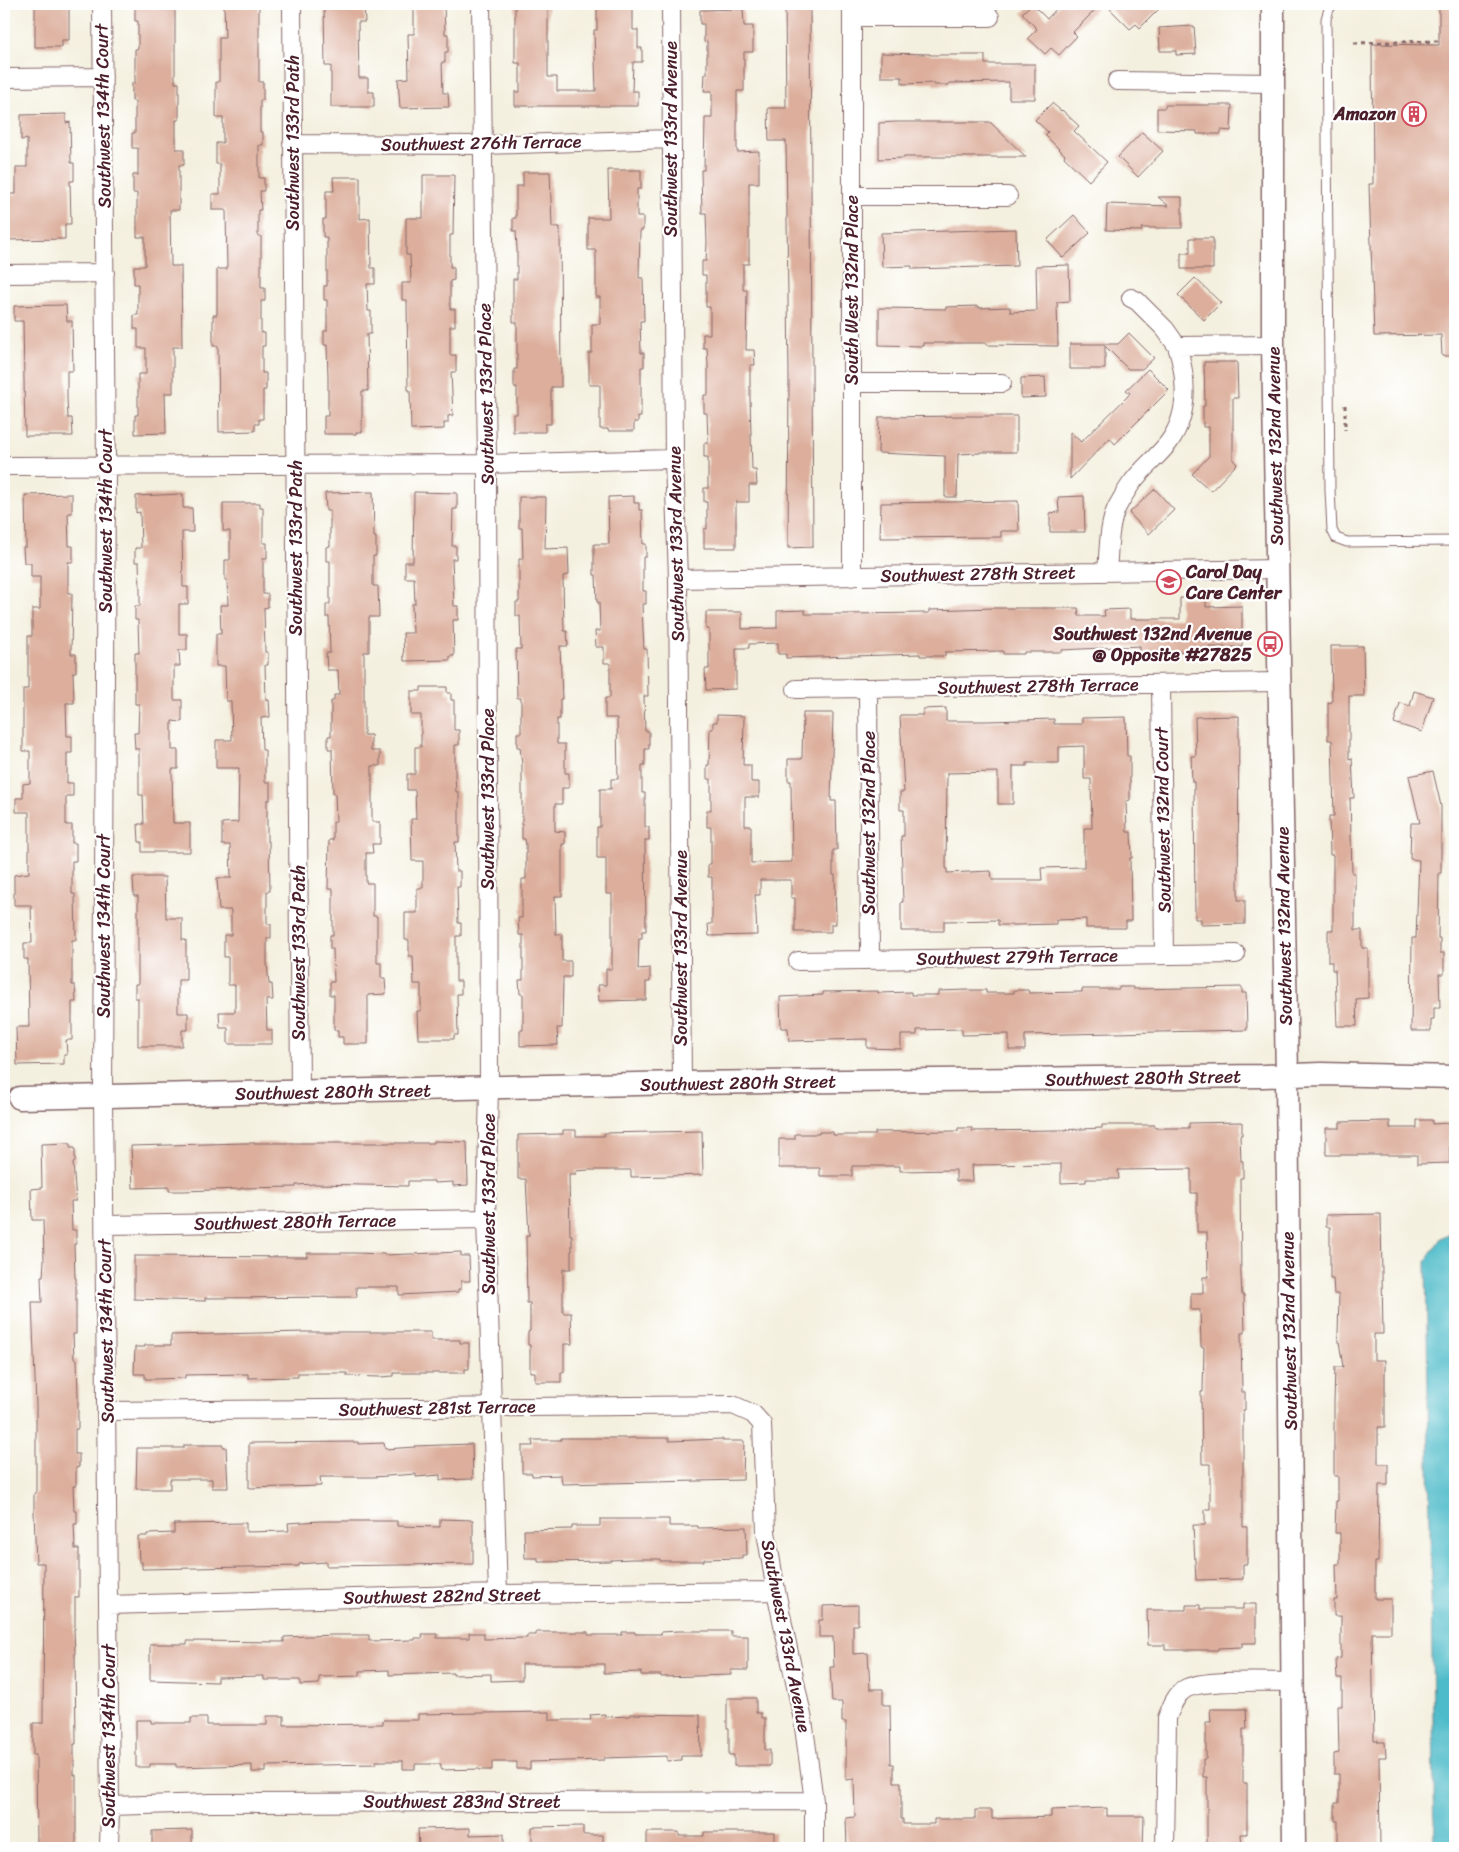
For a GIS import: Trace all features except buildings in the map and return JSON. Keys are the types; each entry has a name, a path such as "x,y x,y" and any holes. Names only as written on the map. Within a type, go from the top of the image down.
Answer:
{"street":[{"name":"Southwest 134th Court","path":"102,4 106,465 103,1096 109,1848"},
{"name":"Southwest 133rd Path","path":"292,4 300,1093"},
{"name":"Southwest 133rd Place","path":"481,4 487,464 489,1088 486,1219 498,1594"},
{"name":"Southwest 133rd Avenue","path":"671,4 674,459 678,579 682,1083"},
{"name":"Southwest 132nd Avenue","path":"1273,4 1273,345 1287,1075 1294,1848"},
{"path":"852,10 990,17"},
{"name":"South West 132nd Place","path":"852,10 852,577"},
{"path":"4,78 103,77"},
{"path":"1118,81 1274,82"},
{"name":"Southwest 276th Terrace","path":"292,144 483,144 671,139"},
{"path":"852,196 1008,196"},
{"path":"4,274 105,273"},
{"path":"1108,571 1110,538 1116,509 1131,484 1170,441 1185,402 1185,379 1177,346 1166,329 1137,301 1131,298"},
{"path":"1177,346 1273,345"},
{"path":"852,383 1002,383"},
{"path":"4,466 487,464 674,459"},
{"name":"Southwest 278th Street","path":"678,579 1278,569"},
{"name":"Southwest 278th Terrace","path":"796,689 1280,682"},
{"name":"Southwest 132nd Court","path":"1162,684 1164,955"},
{"name":"Southwest 132nd Place","path":"868,688 870,958"},
{"name":"Southwest 279th Terrace","path":"798,961 870,958 1236,954"},
{"name":"Southwest 280th Street","path":"20,1098 682,1083 1322,1074 1455,1077"},
{"name":"Southwest 280th Terrace","path":"105,1225 486,1219"},
{"name":"Southwest 281st Terrace","path":"106,1411 733,1405 753,1414 762,1424"},
{"name":"Southwest 133rd Avenue","path":"762,1424 766,1532 776,1591 803,1720 814,1800 814,1848"},
{"name":"Southwest 282nd Street","path":"108,1605 498,1594 776,1591"},
{"path":"1165,1848 1167,1718 1174,1700 1184,1689 1204,1684 1292,1682"},
{"name":"Southwest 283nd Street","path":"110,1806 211,1803 814,1800"}],"lane":[{"path":"1333,4 1329,9 1326,19 1332,530 1336,538 1347,542 1455,541"}],"path":[{"path":"1354,43 1438,42"},
{"path":"1345,405 1345,430"}],"water":[{"path":"1455,1230 1455,1848 1435,1848 1426,1261 1441,1238"}],"place":[{"name":"Amazon","path":"1414,114"},
{"name":"Carol Day Care Center","path":"1169,582"},
{"name":"Southwest 132nd Avenue @ Opposite #27825","path":"1270,644"}]}
